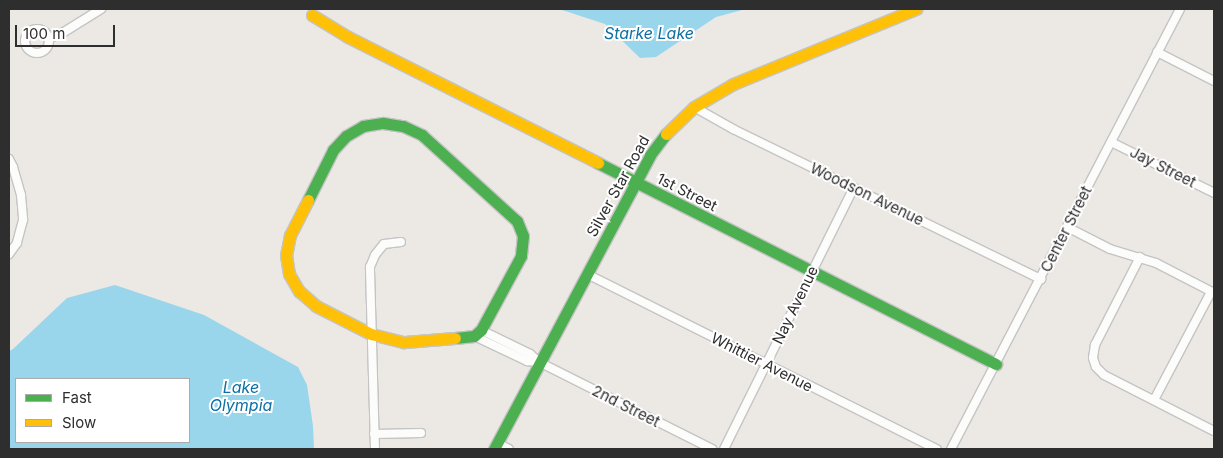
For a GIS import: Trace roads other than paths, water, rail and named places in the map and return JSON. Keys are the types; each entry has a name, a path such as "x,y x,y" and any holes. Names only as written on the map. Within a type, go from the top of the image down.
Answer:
{"street":[{"path":"48,39 64,32 100,9"},
{"name":"Silver Star Road","path":"495,446 660,140 694,107 733,84 916,9"},
{"name":"Center Street","path":"951,449 1180,9"},
{"name":"1st Street","path":"312,15 348,37 996,364"},
{"path":"1157,52 1214,81"},
{"name":"Woodson Avenue","path":"694,107 732,129 1041,279"},
{"path":"383,122 403,126 422,134 517,221 522,236 521,256 478,333 404,342 371,334 316,306 298,291 289,274 286,255 290,234 333,150 346,136 363,126 383,122"},
{"name":"Jay Street","path":"1111,142 1214,193"},
{"path":"9,159 21,195 23,220 17,243 9,254"},
{"name":"Nay Avenue","path":"724,449 854,187"},
{"path":"1067,227 1110,249 1140,257 1213,293 1154,400"},
{"path":"375,449 370,268 374,255 384,244 400,242"},
{"path":"1140,257 1094,345 1092,358 1096,367 1104,375 1214,431"},
{"name":"Whittier Avenue","path":"587,274 937,449"},
{"name":"2nd Street","path":"478,333 530,354 540,362 712,449"},
{"path":"374,434 421,433"},
{"path":"495,446 509,449"}],"water":[{"name":"Starke Lake","path":"559,9 746,9 716,17 656,57 640,58 605,24"},
{"name":"Lake Olympia","path":"115,285 204,315 298,367 307,385 313,426 314,449 9,449 9,351 67,298"}]}
